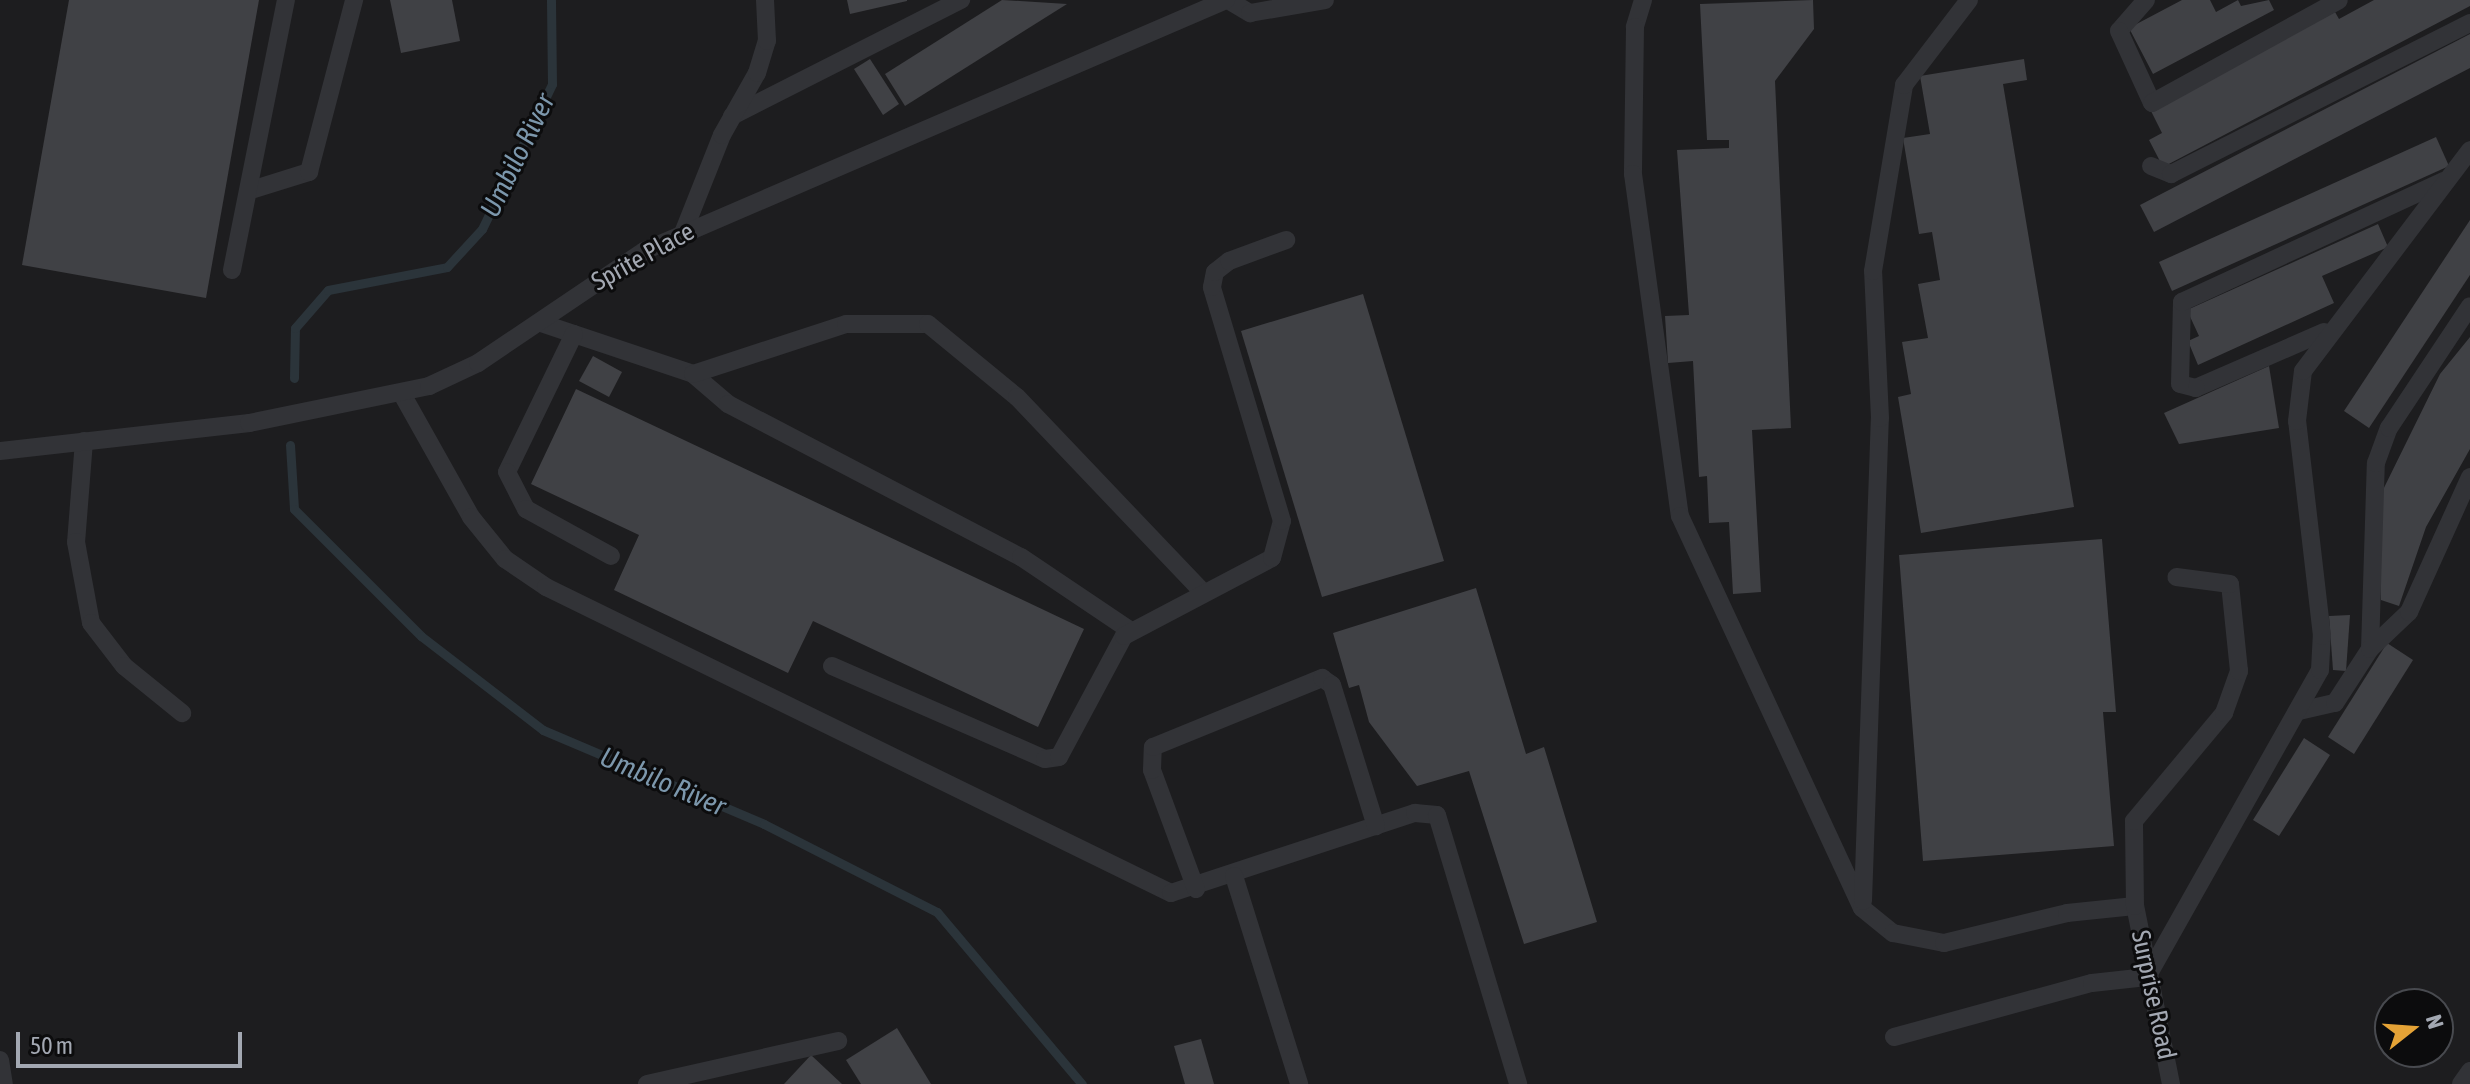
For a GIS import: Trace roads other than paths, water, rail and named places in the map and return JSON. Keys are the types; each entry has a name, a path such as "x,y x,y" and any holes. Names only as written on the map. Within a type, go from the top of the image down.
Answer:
{"lane":[{"path":"232,270 251,190 286,0"},
{"path":"251,190 309,172 354,0"},
{"path":"683,233 767,41 765,0"},
{"path":"732,116 961,0"},
{"path":"1227,0 1250,13 1325,0"},
{"name":"Sprite Place","path":"0,451 249,423 402,394 478,363 541,323 611,270 683,233 1227,0"},
{"path":"1643,0 1635,27 1633,174 1680,516 1862,908 1893,933 1944,943 2067,913 2135,906"},
{"path":"1862,908 1880,418 1873,271 1904,85 1969,0"},
{"path":"2146,0 2119,31 2152,103 2339,0"},
{"path":"2151,166 2171,174 2470,23"},
{"path":"1894,1037 2092,983 2147,977 2320,670 2322,636 2298,394 2312,351 2446,179 2467,157"},
{"path":"2327,330 2196,388 2180,384 2182,302 2446,179"},
{"path":"832,666 1053,759 1065,751 1131,631 1203,592 1261,566 1280,547 1282,521 1212,287 1215,272 1229,261 1286,240"},
{"path":"2370,649 2376,463 2389,428 2470,306"},
{"path":"541,323 693,374 728,404 1021,557 1131,631"},
{"path":"693,374 846,324 928,324 1017,397 1203,592"},
{"path":"574,334 507,472 526,509 611,556"},
{"path":"402,394 471,517 505,559 546,587 1171,893 1196,889 1428,811 1445,823 1514,1083"},
{"path":"84,441 76,542 91,623 124,666 182,713"},
{"path":"2299,711 2335,703 2370,649 2409,612 2470,477"},
{"name":"Surprise Road","path":"2171,1084 2135,906 2134,821 2238,689 2230,584 2176,577"},
{"path":"1196,889 1152,770 1153,747 1322,678 1332,685 1376,826"},
{"path":"1234,876 1299,1084"},
{"path":"647,1084 838,1041"},
{"path":"0,1060 4,1084"},
{"path":"2461,1084 2470,1071"}],"waterway":[{"name":"Umbilo River","path":"294,378 295,328 328,290 447,267 482,229 552,84 551,0"},
{"name":"Umbilo River","path":"290,445 294,509 421,636 543,730 764,824 937,912 1082,1084"}]}
